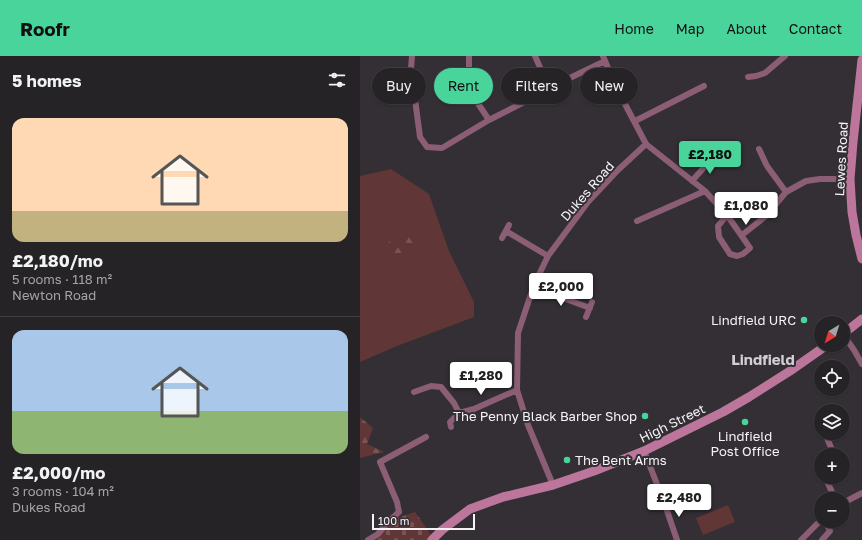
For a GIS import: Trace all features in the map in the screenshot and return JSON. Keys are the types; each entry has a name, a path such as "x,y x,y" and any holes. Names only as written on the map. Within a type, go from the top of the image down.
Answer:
{"main road":[{"name":"Lewes Road","path":"862,60 860,95 850,179 852,212 862,259"},
{"path":"850,328 862,319"},
{"name":"High Street","path":"432,540 442,530 470,509 503,497 553,485 644,452 723,412 790,372 817,352"}],"street":[{"path":"412,56 412,69 420,137 427,147 442,148 489,120 520,104"},
{"path":"469,56 469,74 475,99 489,120"},
{"path":"535,56 540,68"},
{"path":"748,77 765,73 784,56"},
{"path":"572,75 604,58 616,87 646,144 705,191 727,215 742,235 750,248 743,254 737,256 730,254 719,237 718,226 727,215"},
{"path":"635,121 704,86"},
{"name":"Dukes Road","path":"553,485 527,423 517,390 518,333 531,292 536,287 548,256 588,202 618,170 646,144"},
{"path":"759,149 767,166 786,192"},
{"path":"692,181 714,156"},
{"path":"742,235 766,216 786,192 806,181 820,179 850,179"},
{"path":"637,221 705,191"},
{"path":"502,238 508,228 548,256"},
{"path":"536,287 590,308"},
{"path":"586,316 592,302"},
{"path":"850,344 862,364"},
{"path":"414,392 431,386 441,387 454,403 459,413"},
{"path":"451,427 450,422 459,413 474,409 517,390"},
{"path":"368,540 378,534 399,512 397,502 380,462 426,437"},
{"path":"644,452 677,540"},
{"path":"850,499 862,493"},
{"path":"802,540 814,527"},
{"path":"822,540 830,531 828,528"}],"green space":[{"path":"391,169 429,194 449,251 474,302 474,317 397,346 360,362 360,176"},
{"path":"401,234 410,238 414,247 410,256 401,260 392,256 388,247 392,238"},
{"path":"360,417 373,428 367,444 384,452 360,458"},
{"path":"728,505 735,522 703,535 696,518"},
{"path":"415,512 431,535 427,540 373,540 394,519"}],"place":[{"name":"Lindfield URC","path":"804,320"},
{"name":"The Penny Black Barber Shop","path":"645,416"},
{"name":"Lindfield Post Office","path":"745,422"},
{"name":"The Bent Arms","path":"567,460"}],"district":[{"name":"Lindfield","path":"763,360"}]}
